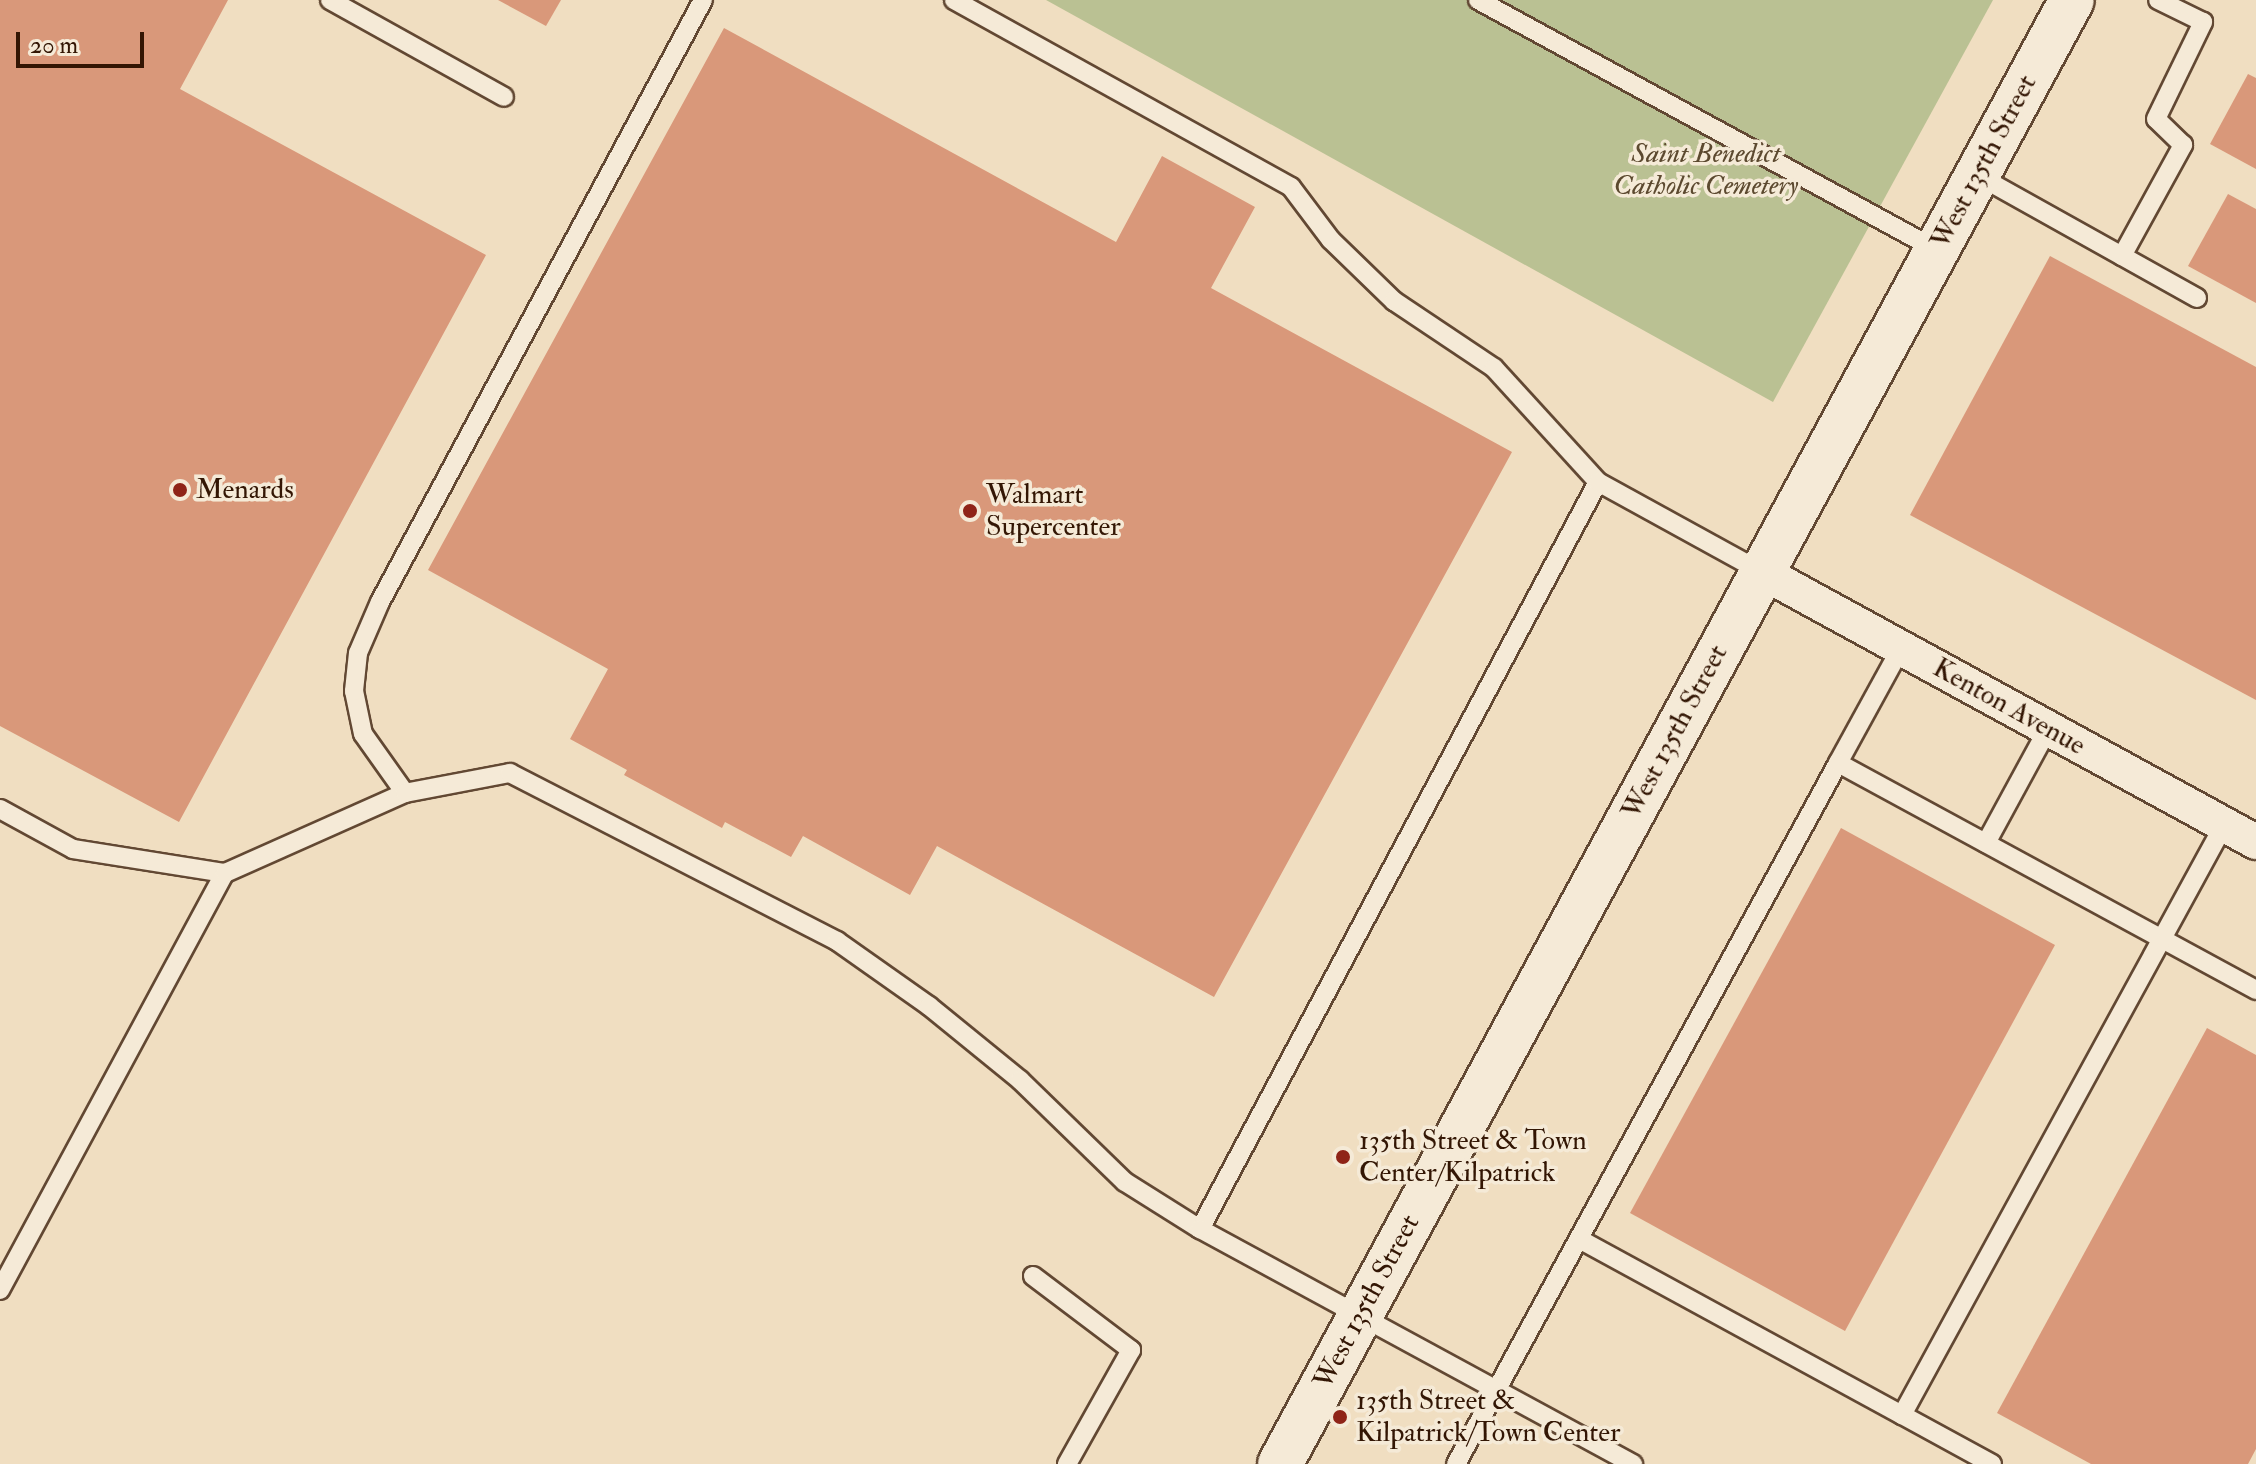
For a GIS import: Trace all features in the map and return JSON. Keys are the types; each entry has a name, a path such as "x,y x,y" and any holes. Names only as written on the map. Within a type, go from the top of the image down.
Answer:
{"street":[{"name":"West 135th Street","path":"1280,1464 1937,250 2068,1"},
{"name":"Kenton Avenue","path":"1762,572 2256,842"}],"lane":[{"path":"330,0 504,97"},
{"path":"405,793 363,734 354,691 358,653 401,562 703,0"},
{"path":"954,0 1291,187 1331,240 1394,301 1494,368 1598,482 1762,572"},
{"path":"1478,0 1937,250"},
{"path":"2122,256 2183,145 2156,119 2203,22 2168,2"},
{"path":"1977,175 2197,298"},
{"path":"1200,1229 1598,482"},
{"path":"1456,1464 1901,648"},
{"path":"1986,843 2048,729"},
{"path":"1838,763 2256,990"},
{"path":"0,809 73,849 225,873 405,793 510,773 837,941 929,1006 1020,1080 1125,1182 1200,1229 1633,1464"},
{"path":"1902,1415 2224,825"},
{"path":"0,1290 225,873"},
{"path":"1579,1239 1992,1464"},
{"path":"1033,1276 1131,1350 1067,1464"}],"green space":[{"name":"Saint Benedict Catholic Cemetery","path":"1046,0 1993,0 1773,402"}],"building":[{"name":"Menards","path":"0,0 228,0 180,89 486,255 179,822 0,726"},
{"path":"498,0 561,0 546,26"},
{"name":"Walmart Supercenter","path":"724,28 1116,242 1162,156 1255,207 1211,288 1512,452 1214,997 937,846 910,895 803,836 791,857 725,822 722,828 624,775 627,770 570,739 608,669 428,570"},
{"path":"2248,74 2256,78 2256,169 2210,144"},
{"path":"2228,194 2256,209 2256,303 2188,266"},
{"path":"2050,256 2256,367 2256,700 1910,515"},
{"path":"1841,828 2055,945 1845,1331 1630,1213"},
{"path":"2207,1028 2256,1055 2256,1449 2248,1464 2091,1464 1997,1413"}],"place":[{"name":"Menards","path":"180,490"},
{"name":"Walmart Supercenter","path":"970,511"},
{"name":"135th Street & Town Center/Kilpatrick","path":"1343,1157"},
{"name":"135th Street & Kilpatrick/Town Center","path":"1340,1417"}]}
